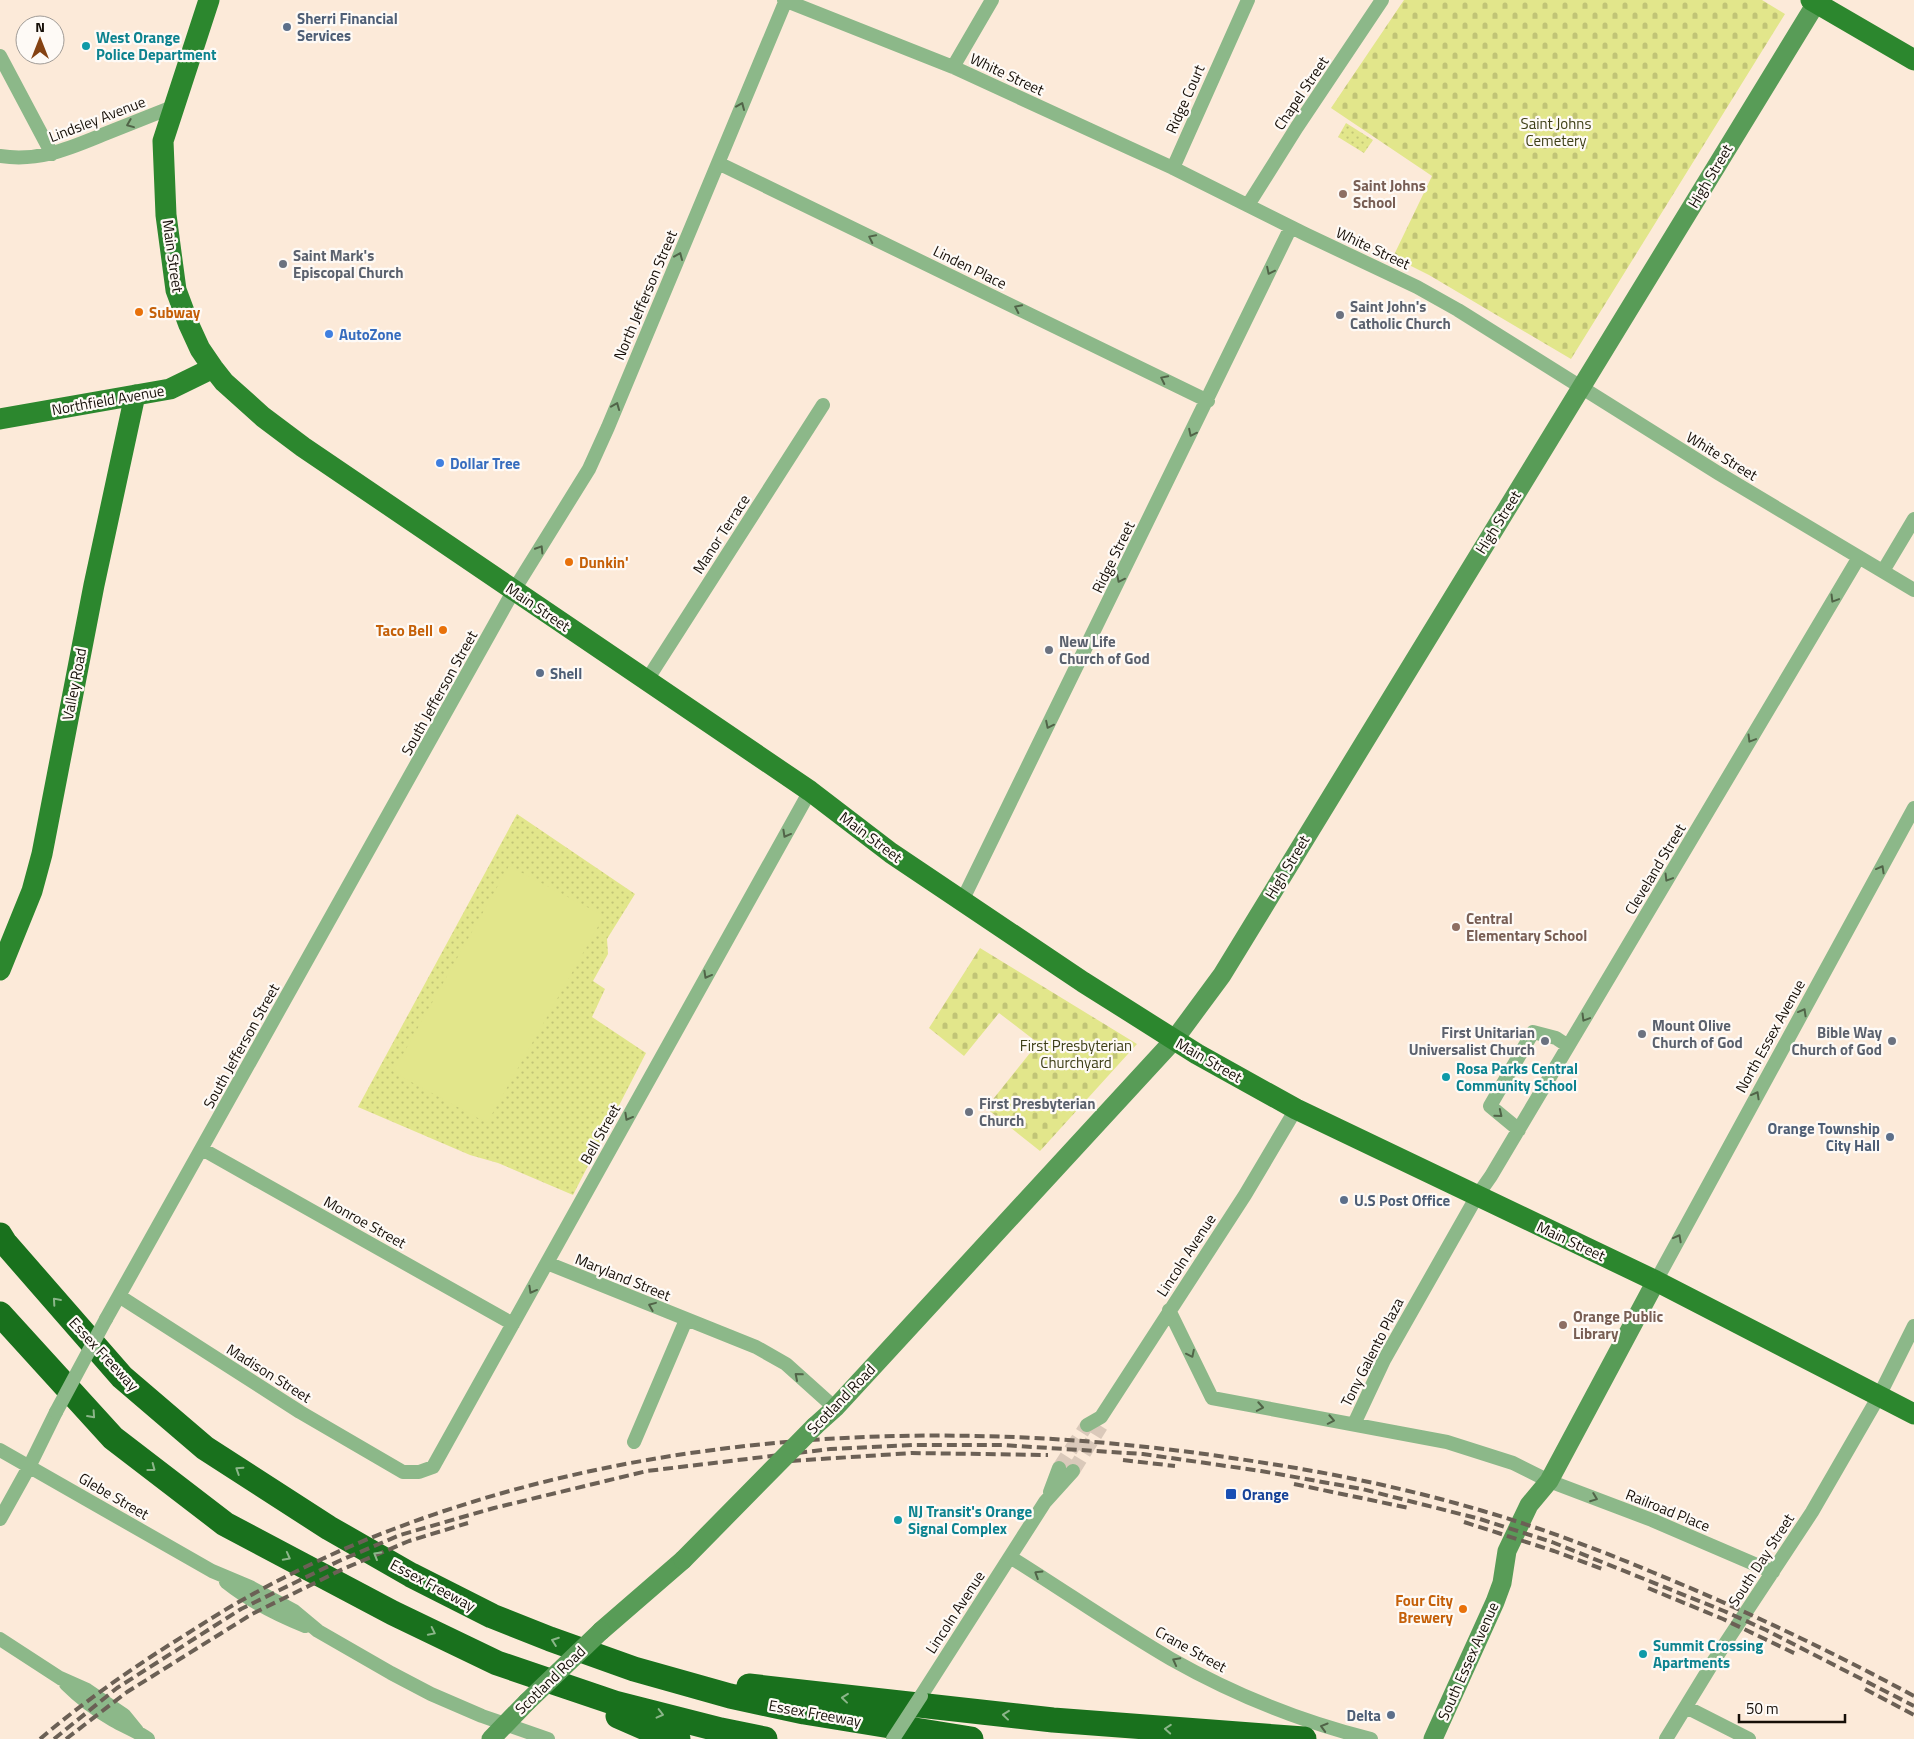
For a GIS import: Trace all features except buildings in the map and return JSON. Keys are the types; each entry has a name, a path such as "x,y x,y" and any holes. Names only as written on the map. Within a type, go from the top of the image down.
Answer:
{"highway":[{"name":"Essex Freeway","path":"0,1235 122,1377 205,1448 329,1528 411,1575 492,1616 550,1639 634,1668 730,1696 804,1712 971,1739"},
{"path":"0,1314 113,1438 225,1524 393,1613 497,1663 659,1734 678,1739"},
{"path":"497,1663 615,1703 721,1730 766,1739"},
{"path":"634,1668 838,1697 1043,1719 1304,1739"}],"main road":[{"name":"Main Street","path":"209,0 163,141 166,215 176,290 188,325 200,349 213,368 241,398 284,434 810,791 891,853 1174,1040 1296,1109 1656,1281 1914,1414"},
{"path":"1815,1 1914,60"},
{"name":"High Street","path":"1174,1040 1222,976 1815,1"},
{"name":"Northfield Avenue","path":"0,419 170,389 213,368"},
{"name":"Valley Road","path":"0,970 32,891 42,854 94,585 135,395"},
{"name":"Scotland Road","path":"491,1739 601,1631 683,1560 835,1408 1174,1040"},
{"name":"South Essex Avenue","path":"1433,1739 1502,1583 1507,1551 1529,1505 1548,1481 1656,1281"}],"street":[{"name":"White Street","path":"785,0 953,67 1173,168 1417,287 1458,310 1580,388 1914,590"},
{"name":"North Jefferson Street","path":"514,590 589,469 785,0"},
{"path":"953,67 992,0"},
{"name":"Ridge Court","path":"1173,168 1248,0"},
{"name":"Chapel Street","path":"1248,205 1297,127 1382,0"},
{"path":"0,56 52,154"},
{"name":"Lindsley Avenue","path":"0,156 16,158 60,152 175,106"},
{"name":"Linden Place","path":"718,163 1208,401"},
{"name":"Ridge Street","path":"962,901 1208,401 1291,227"},
{"name":"Manor Terrace","path":"647,680 823,405"},
{"path":"1883,571 1914,519"},
{"name":"Cleveland Street","path":"1477,1196 1519,1130 1859,557"},
{"name":"South Jefferson Street","path":"0,1519 106,1319 514,590"},
{"name":"Bell Street","path":"403,1472 419,1472 433,1467 810,791"},
{"name":"North Essex Avenue","path":"1656,1281 1914,808"},
{"path":"1519,1130 1490,1106 1533,1032 1556,1038 1568,1046"},
{"name":"Lincoln Avenue","path":"1096,1423 1245,1194 1296,1109"},
{"name":"Monroe Street","path":"202,1149 513,1324"},
{"name":"Tony Galento Plaza","path":"1477,1196 1384,1360 1354,1424 1447,1442 1513,1463 1548,1481"},
{"name":"Maryland Street","path":"547,1263 763,1351 786,1364 835,1408"},
{"name":"Madison Street","path":"119,1296 300,1412 403,1472"},
{"path":"1169,1310 1212,1398 1354,1424"},
{"path":"634,1442 686,1320"},
{"name":"South Day Street","path":"1666,1739 1812,1512 1879,1396 1914,1326"},
{"name":"Glebe Street","path":"0,1450 212,1571 250,1587 285,1606 318,1631 432,1694 548,1739"},
{"name":"Lincoln Avenue","path":"893,1739 1066,1469"},
{"name":"Railroad Place","path":"1548,1481 1652,1520 1773,1572"},
{"name":"Crane Street","path":"1010,1556 1179,1663 1290,1714 1313,1723 1371,1739"},
{"path":"0,1639 60,1678 86,1702 114,1721 137,1731 148,1739"},
{"path":"1686,1707 1749,1739"}],"green space":[{"name":"Saint Johns Cemetery","path":"1404,0 1762,0 1785,14 1571,359 1429,275 1393,257 1432,176 1331,108"},
{"path":"1346,123 1373,140 1364,153 1338,137"},
{"path":"517,814 635,894 607,939 608,954 593,981 605,989 592,1017 646,1053 573,1195 498,1163 470,1155 358,1107"},
{"path":"509,866 604,916 487,1123 393,1072"},
{"name":"First Presbyterian Churchyard","path":"980,948 1137,1044 1040,1151 986,1108 1038,1043 999,1013 964,1056 929,1028"}],"tunnel":[{"path":"1059,1468 1087,1425"},
{"path":"1073,1471 1101,1426"}],"railway":[{"path":"40,1739 119,1678 228,1608 312,1564 391,1530 492,1496 596,1470 702,1451 810,1440 918,1436 1026,1438 1133,1446 1239,1459 1300,1469 1362,1480 1423,1494 1526,1524 1631,1563 1785,1631 1850,1662 1914,1696"},
{"path":"54,1739 117,1688 241,1609 339,1561 400,1535 494,1508 647,1471 830,1449 913,1445 1002,1445 1143,1454 1261,1471 1362,1489 1480,1519 1552,1542 1724,1611 1766,1630 1914,1706"},
{"path":"776,1462 912,1453 1048,1455"},
{"path":"1123,1460 1175,1466"},
{"path":"1294,1484 1409,1508"},
{"path":"1464,1522 1554,1551 1602,1569"},
{"path":"66,1739 127,1692 252,1614 343,1569 409,1541 468,1523"},
{"path":"1648,1588 1723,1619 1796,1654"},
{"path":"1865,1689 1914,1715"}],"place":[{"name":"Sherri Financial Services","path":"287,27"},
{"name":"West Orange Police Department","path":"86,46"},
{"name":"Saint Johns School","path":"1343,194"},
{"name":"Saint Mark's Episcopal Church","path":"283,264"},
{"name":"Subway","path":"139,312"},
{"name":"Saint John's Catholic Church","path":"1340,315"},
{"name":"AutoZone","path":"329,334"},
{"name":"Dollar Tree","path":"440,463"},
{"name":"Dunkin'","path":"569,562"},
{"name":"Taco Bell","path":"443,630"},
{"name":"New Life Church of God","path":"1049,650"},
{"name":"Shell","path":"540,673"},
{"name":"Central Elementary School","path":"1456,927"},
{"name":"Mount Olive Church of God","path":"1642,1034"},
{"name":"First Unitarian Universalist Church","path":"1545,1041"},
{"name":"Bible Way Church of God","path":"1892,1041"},
{"name":"Rosa Parks Central Community School","path":"1446,1077"},
{"name":"First Presbyterian Church","path":"969,1112"},
{"name":"Orange Township City Hall","path":"1890,1137"},
{"name":"U.S Post Office","path":"1344,1200"},
{"name":"Orange Public Library","path":"1563,1325"},
{"name":"Orange","path":"1231,1494"},
{"name":"NJ Transit's Orange Signal Complex","path":"898,1520"},
{"name":"Four City Brewery","path":"1463,1609"},
{"name":"Summit Crossing Apartments","path":"1643,1654"},
{"name":"Delta","path":"1391,1715"}]}
